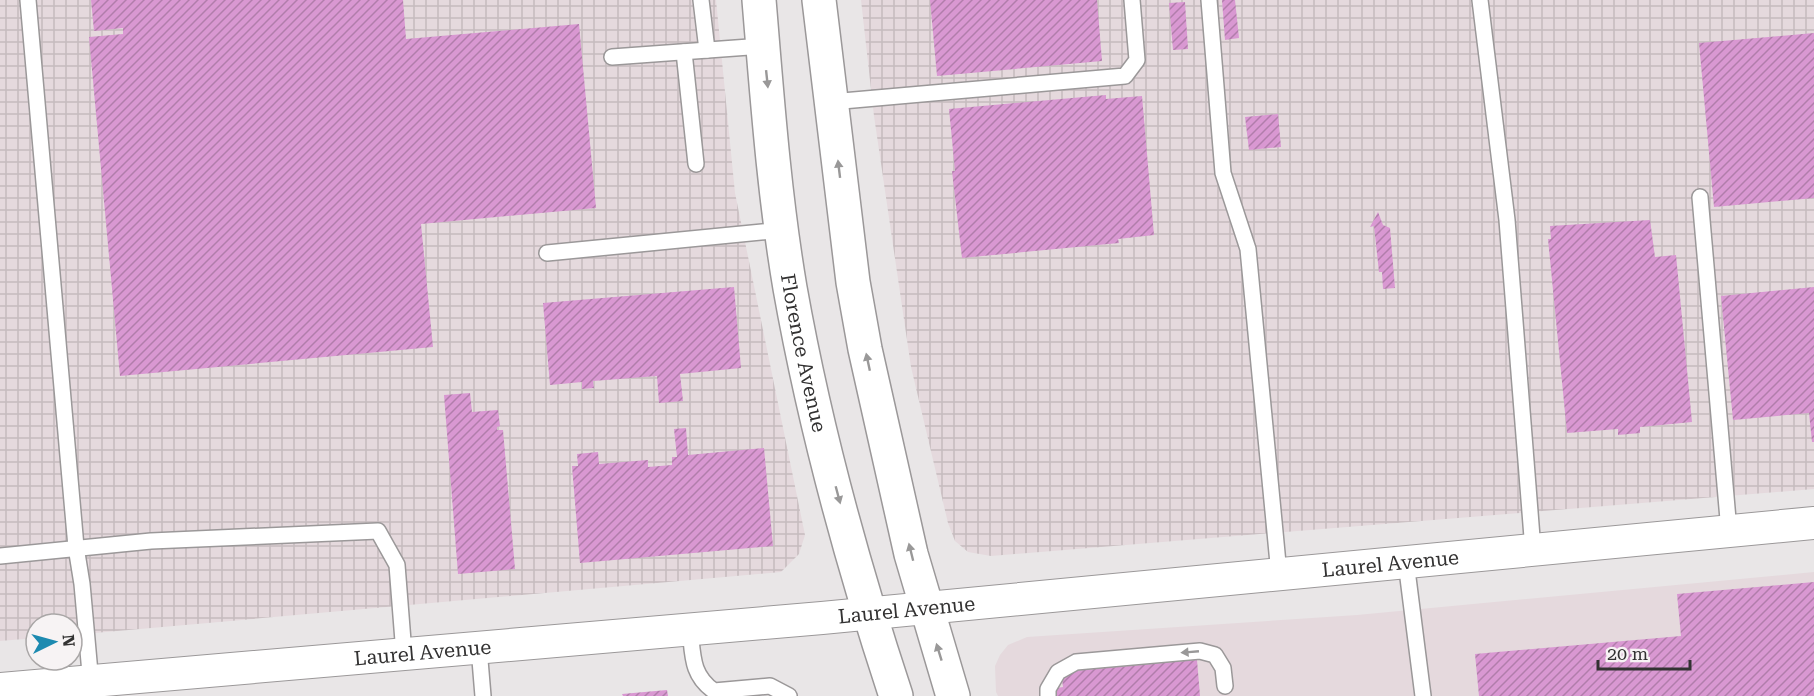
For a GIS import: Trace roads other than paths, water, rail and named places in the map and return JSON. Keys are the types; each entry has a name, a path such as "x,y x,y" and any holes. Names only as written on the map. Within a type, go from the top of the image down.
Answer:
{"main road":[{"name":"Florence Avenue","path":"759,0 790,288 823,438 869,613 896,696"},
{"path":"819,0 853,282 865,350 926,608 953,696"}],"street":[{"name":"Laurel Avenue","path":"0,689 91,688 404,654 926,608 1814,523"}],"lane":[{"path":"28,0 76,547 82,584 91,688"},
{"path":"701,0 707,50"},
{"path":"831,102 1125,76 1137,60 1132,0"},
{"path":"1209,0 1223,173 1248,249 1280,574"},
{"path":"1480,0 1506,220 1533,550"},
{"path":"612,57 763,46"},
{"path":"684,52 696,164"},
{"path":"1700,197 1729,531"},
{"path":"547,253 783,230"},
{"path":"0,556 76,547 378,531 397,565 404,654"},
{"path":"1406,562 1423,696"},
{"path":"690,629 694,665 700,682 714,691 770,686 789,696"},
{"path":"479,648 483,696"},
{"path":"1048,696 1048,689 1058,672 1076,662 1200,651 1215,655 1223,668 1225,686"}]}
